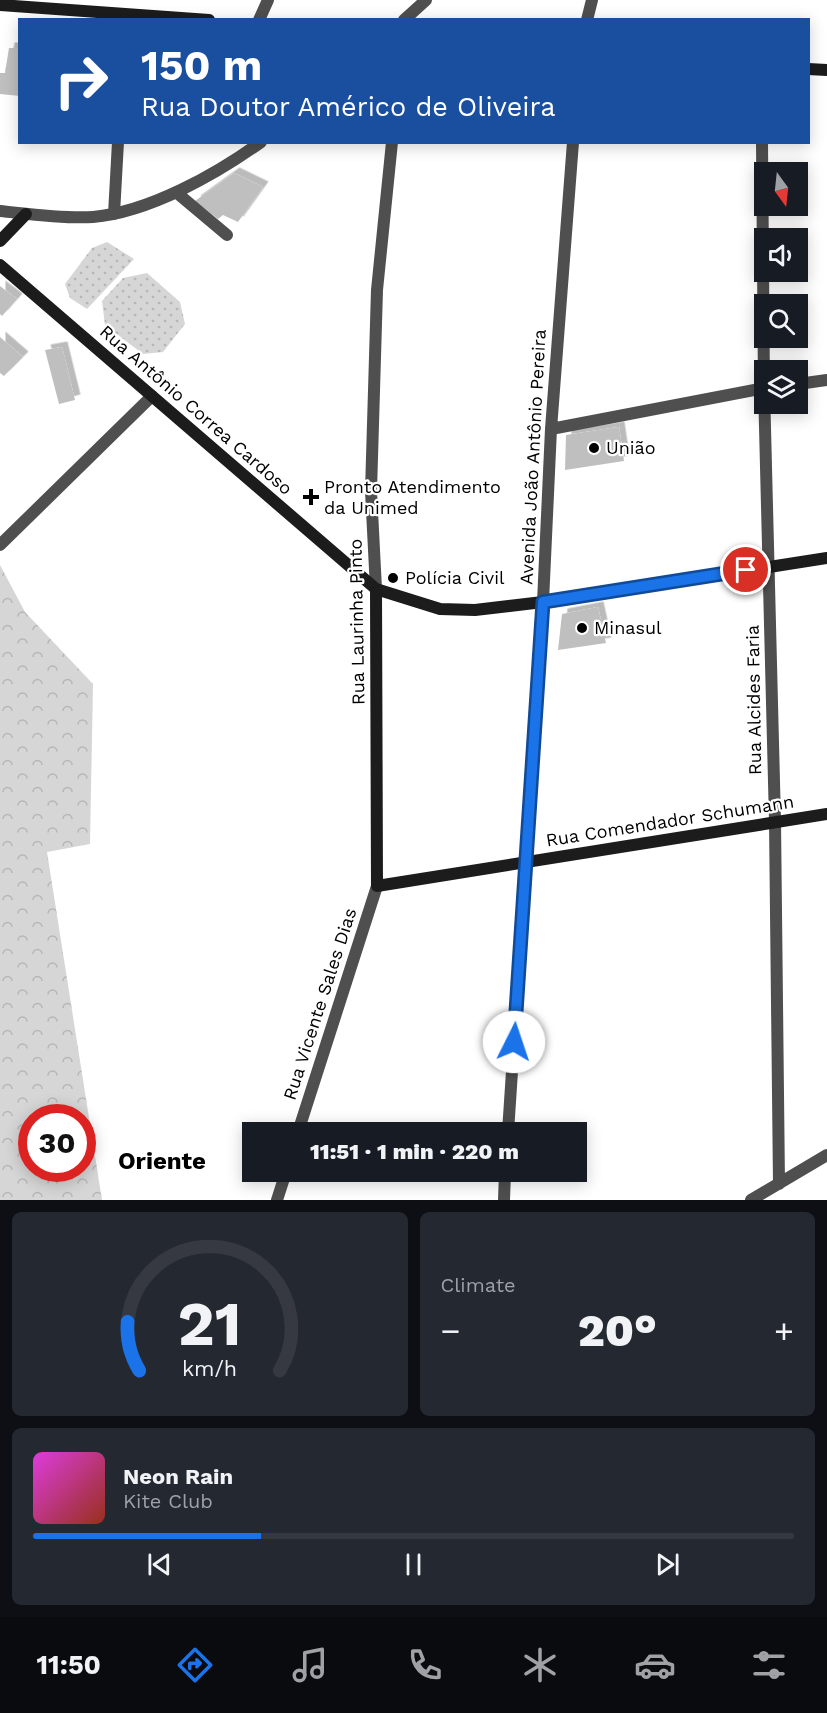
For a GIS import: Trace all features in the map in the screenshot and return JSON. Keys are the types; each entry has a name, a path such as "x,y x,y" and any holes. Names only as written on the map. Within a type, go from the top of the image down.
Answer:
{"main road":[{"path":"0,5 168,18"},
{"path":"810,69 827,70"},
{"path":"0,242 26,214"},
{"name":"Rua Antônio Correa Cardoso","path":"0,265 376,589 440,609 475,610 543,602 827,558"},
{"name":"Rua Laurinha Pinto","path":"376,589 377,886"},
{"name":"Rua Comendador Schumann","path":"377,886 827,814"}],"street":[{"path":"260,18 268,0"},
{"path":"406,18 426,0"},
{"path":"588,18 592,0"},
{"path":"114,214 118,144"},
{"path":"0,211 90,217 114,214 177,193 258,144"},
{"name":"Rua Laurinha Pinto","path":"376,589 371,491 377,290 392,144"},
{"name":"Avenida João Antônio Pereira","path":"509,1122 543,602 551,429 573,144"},
{"name":"Rua Alcides Faria","path":"762,144 765,360"},
{"path":"177,193 227,235"},
{"path":"808,383 827,380"},
{"path":"551,429 754,390"},
{"path":"0,545 152,396"},
{"name":"Rua Alcides Faria","path":"766,414 775,821 779,1184"},
{"name":"Rua Vicente Sales Dias","path":"301,1122 377,886"},
{"path":"751,1200 827,1155"},
{"path":"277,1200 283,1182"},
{"path":"504,1200 505,1182"}],"green space":[{"path":"107,242 134,259 87,309 70,298 65,284 92,248"},
{"path":"147,273 180,302 185,324 163,352 143,354 105,325 102,301 123,278"},
{"path":"0,565 25,612 93,684 90,844 47,852 87,1104 18,1104 18,1182 96,1182 96,1162 102,1200 0,1200"}],"building":[{"path":"9,48 18,48 18,96 0,94 0,73 5,73"},
{"path":"234,173 263,187 238,222 223,215 218,219 195,201"},
{"path":"0,286 17,299 2,316 0,314"},
{"path":"0,337 23,357 4,376 0,373"},
{"path":"62,347 75,400 59,404 45,350"},
{"name":"União","path":"619,427 624,461 565,470 566,435"},
{"name":"Minasul","path":"598,607 606,643 558,650 562,614"}],"place":[{"name":"União","path":"594,448"},
{"name":"Pronto Atendimento da Unimed","path":"311,497"},
{"name":"Polícia Civil","path":"393,578"},
{"name":"Minasul","path":"582,628"}],"district":[{"name":"Oriente","path":"162,1161"}],"route":[{"path":"514,1042 543,602 746,570"}]}
